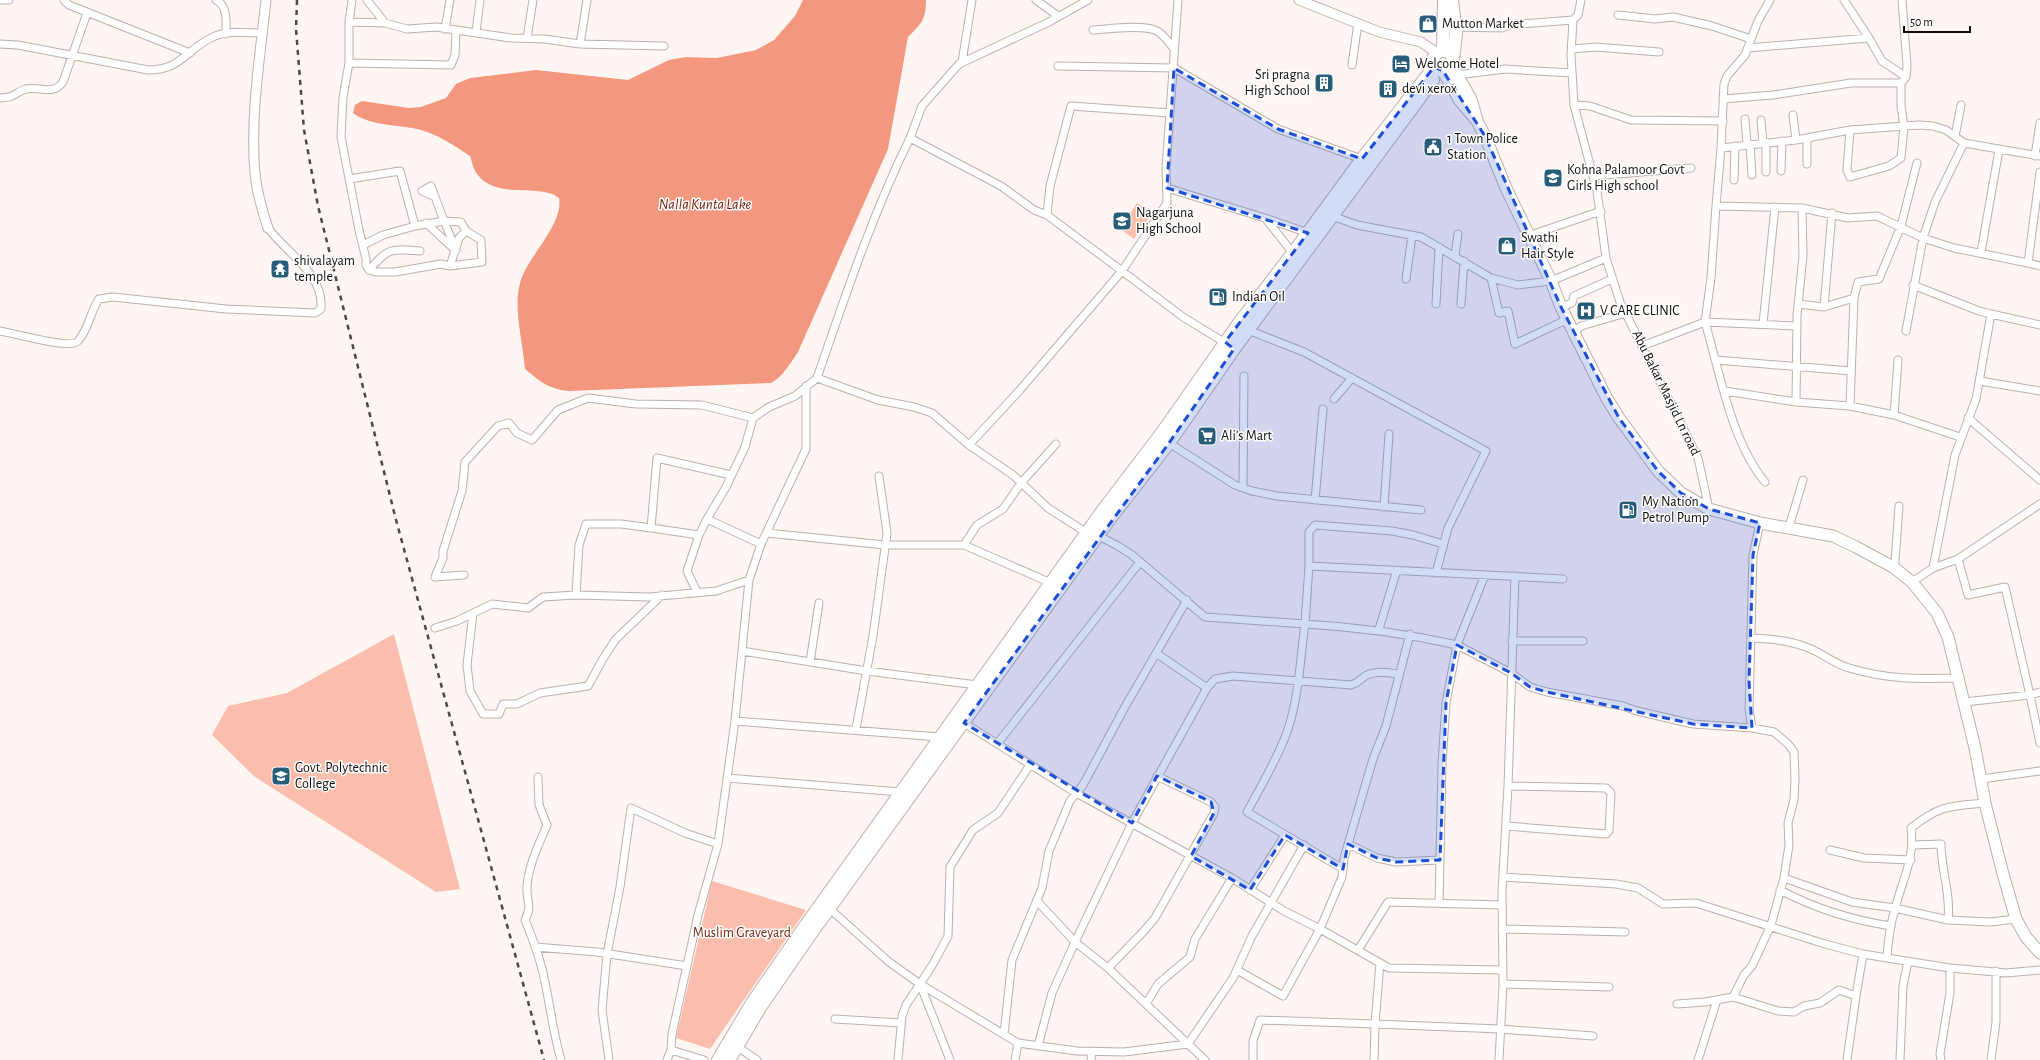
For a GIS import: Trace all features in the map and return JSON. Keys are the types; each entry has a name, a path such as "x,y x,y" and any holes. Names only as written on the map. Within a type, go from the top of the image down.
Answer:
{"highway":[{"path":"1444,0 1440,52 1433,59 1446,68"},
{"path":"718,1060 752,1003 900,792 1087,533 1229,346 1248,330 1332,216 1446,68 1455,45 1452,0"},
{"path":"729,1060 736,1046 810,935 1099,536 1169,443 1229,346 1293,253 1362,159 1446,68 1450,54 1440,52"}],"main road":[{"path":"1446,68 1460,101 1477,121 1528,236 1551,281 1561,307 1619,418 1658,471 1680,493 1709,509 1760,523 1833,536 1893,567 1912,582 1927,598 1948,637 1964,702 1980,779 2003,874 2016,919 2026,937 2040,953"}],"street":[{"path":"0,0 9,0"},
{"path":"64,0 68,5 87,13 190,53"},
{"path":"216,0 222,3 225,11 226,34"},
{"path":"0,330 52,342 75,343 84,332 93,308 99,299 113,297 226,309 315,313 320,309 321,302 318,289 311,274 278,242 268,228 260,203 255,175 254,133 266,0"},
{"path":"352,0 349,22 349,63 343,97 341,137 366,265 369,270 376,272 395,272 441,264 450,266 482,262 481,240 466,231 462,222 444,221 426,223 383,235 363,245"},
{"path":"367,0 385,23"},
{"path":"445,29 450,0"},
{"path":"476,32 480,0"},
{"path":"527,38 533,0"},
{"path":"580,44 587,0"},
{"path":"962,62 972,0"},
{"path":"1036,0 1058,16"},
{"path":"698,592 687,571 699,535 726,487 744,447 753,418 769,407 795,396 817,378 862,252 922,106 962,62 998,47 1088,0"},
{"path":"969,445 1019,391 1122,271 1167,203 1166,188 1170,113 1178,0"},
{"path":"1299,0 1379,32 1421,42 1440,52"},
{"name":"Abu Bakar Masjid Ln road","path":"1581,0 1578,14 1573,20 1572,73 1574,105 1601,211 1606,258 1620,302 1698,458 1709,509"},
{"path":"1765,482 1753,468 1734,425 1705,322 1711,278 1723,121 1723,99 1727,76 1741,62 1758,21 1770,0"},
{"path":"1844,0 1882,61 1906,77"},
{"path":"1850,130 1847,170 1850,177 1889,166 1901,158 1904,127 1901,106 1901,83 1906,77 1902,0"},
{"path":"0,98 14,97 24,90 34,88 52,91 59,88 63,82 87,13"},
{"path":"1618,15 1655,19 1673,17 1712,26 1751,39"},
{"path":"1455,27 1502,28 1508,25 1573,20"},
{"path":"349,22 385,23 407,29 436,27 511,38 527,38 580,44 664,46"},
{"path":"1352,65 1358,23"},
{"path":"1093,30 1144,28 1155,30 1163,36 1174,49"},
{"path":"349,63 451,65 455,55 456,30"},
{"path":"0,44 18,45 148,70 162,70 175,65 214,36 226,34 263,33"},
{"path":"1748,48 1869,38"},
{"path":"1572,49 1595,47 1659,52"},
{"path":"1058,66 1174,68 1278,129 1362,159"},
{"path":"1446,68 1505,69 1572,73"},
{"path":"1723,99 1780,94 1851,83 1901,83"},
{"path":"1574,105 1590,106 1631,120 1723,121"},
{"path":"1955,136 1961,105"},
{"path":"1047,216 1050,186 1071,106 1170,113"},
{"path":"1792,115 1796,140"},
{"path":"1745,119 1752,175"},
{"path":"1761,120 1766,172"},
{"path":"1721,148 1796,140 1850,130 1933,126 1946,130 1964,143 2038,156 2040,123"},
{"path":"910,138 1001,186 1034,210 1047,216 1183,318 1229,346"},
{"path":"1806,138 1807,164"},
{"path":"1781,171 1782,141"},
{"path":"1906,331 1913,284 1924,238 1935,202 1964,143"},
{"path":"1734,180 1735,146"},
{"path":"1980,252 1999,150"},
{"path":"1850,406 1854,298 1858,282 1879,278 1901,226 1917,163"},
{"path":"1593,176 1691,168"},
{"path":"349,179 400,171 415,226"},
{"path":"2028,263 2040,172"},
{"path":"1166,188 1265,218 1308,233"},
{"path":"433,196 456,250"},
{"path":"1716,206 1802,208 1832,213 1848,218 1877,216 1924,238 1954,248 1980,252 2040,266"},
{"path":"1763,324 1775,207"},
{"path":"1796,402 1795,366 1798,304 1803,256 1802,208"},
{"path":"1528,236 1601,211"},
{"path":"1824,306 1832,213"},
{"path":"1332,216 1357,225 1421,238 1464,261 1491,278 1518,285 1551,281 1606,258"},
{"path":"1265,218 1293,253"},
{"path":"426,223 456,250"},
{"path":"450,266 450,262 456,250 459,238 466,231"},
{"path":"1455,256 1458,234"},
{"path":"1406,278 1412,236"},
{"path":"1436,304 1439,247"},
{"path":"369,270 382,255 393,249 420,251"},
{"path":"1461,304 1464,261"},
{"path":"1491,278 1500,313 1508,311 1515,344 1568,319"},
{"path":"1561,307 1572,303 1574,296 1612,279"},
{"path":"1913,284 1979,311 2040,325"},
{"path":"1798,304 1824,306 1854,298"},
{"path":"1574,332 1581,326 1626,313"},
{"path":"1933,568 1946,498 1960,437 1976,399 1991,314"},
{"path":"1642,346 1705,322 1797,326"},
{"path":"1248,330 1304,352 1486,451 1448,528 1436,573"},
{"path":"1716,360 1851,371"},
{"path":"1894,414 1898,360"},
{"path":"1242,487 1244,376"},
{"path":"817,378 878,400 914,407 932,413 969,445 1013,475 1048,508 1087,533"},
{"path":"1334,399 1352,378"},
{"path":"1980,381 2040,391"},
{"path":"667,1060 671,1050 672,1034 698,914 718,844 735,721 749,580 761,544 806,449 806,386"},
{"path":"1725,391 1796,402 1850,406 1894,414 1960,437"},
{"path":"464,575 435,577 443,558 443,551 462,491 465,462 498,426 509,424 516,433 532,440 558,410 588,398 636,404 702,405 753,418"},
{"path":"1315,500 1324,409"},
{"path":"1968,418 2040,480"},
{"path":"1384,507 1389,434"},
{"path":"1169,443 1202,465 1242,487 1277,496 1421,510"},
{"path":"964,545 977,525 1003,509 1020,483 1056,444"},
{"path":"651,528 656,458 731,475"},
{"path":"856,729 867,671 887,533 879,476"},
{"path":"1789,527 1803,480"},
{"path":"1912,582 1933,568 1958,559 2015,523 2040,504"},
{"path":"1893,567 1896,562 1899,506"},
{"path":"707,519 761,544"},
{"path":"1752,728 1750,709 1753,555 1760,523"},
{"path":"576,595 579,545 586,524 622,524 699,535"},
{"path":"1343,869 1247,812 1287,733 1293,712 1305,624 1310,566 1309,532 1315,525 1392,531 1413,535 1443,544"},
{"path":"766,533 885,545 964,545 1051,583"},
{"path":"1099,536 1118,546 1140,562 1187,600 1205,617 1379,629 1410,634 1457,645 1511,673 1530,687 1547,692 1623,706 1637,711 1693,724 1752,728 1774,732 1788,744 1794,752 1795,786 1788,823 1789,845 1784,878 1771,925 1752,966 1744,975 1733,997"},
{"path":"1958,559 1968,595 2004,587 2040,743"},
{"path":"997,744 1140,562"},
{"path":"1310,566 1563,579"},
{"path":"1379,629 1397,570"},
{"path":"1439,903 1442,764 1446,703 1457,645 1485,575"},
{"path":"1499,1060 1503,984 1502,905 1508,786 1515,576"},
{"path":"435,628 457,621 492,604 528,608 543,597 576,595 649,597 662,594 716,591 749,580"},
{"path":"473,613 467,665 470,691 483,714 499,714 503,704 517,704 540,693 588,686 616,638 662,594"},
{"path":"1004,1034 1012,960 1042,888 1049,851 1070,801 1083,785 1187,600"},
{"path":"810,662 819,603"},
{"path":"1237,970 1283,996 1320,929 1342,877 1344,858 1373,759 1386,726 1398,674 1410,634"},
{"path":"1752,638 1781,640 1806,647 1847,668 1874,675 1908,680 1958,678"},
{"path":"1512,641 1582,641"},
{"path":"742,651 867,671 977,684"},
{"path":"1156,653 1206,688"},
{"path":"1038,1046 1052,993 1075,942 1132,823 1206,688 1215,679 1233,676 1351,684 1359,682 1371,673 1380,672 1398,674"},
{"path":"1964,702 2030,695 2040,692"},
{"path":"735,721 856,729 939,738"},
{"path":"964,723 1076,793 1232,878 1250,890 1389,968 1502,970"},
{"path":"898,1060 901,1023 906,1005 933,964 948,936 950,867 973,830 998,813 1030,765"},
{"path":"1980,779 2040,771"},
{"path":"1108,968 1143,932 1154,918 1191,856 1214,813 1215,807 1211,802 1157,776"},
{"path":"538,778 539,805 547,824 535,852 527,887 530,910 525,920 535,947 546,986 554,1037 561,1060"},
{"path":"727,778 900,792"},
{"path":"1506,826 1606,834 1610,831 1612,793 1606,788 1508,786"},
{"path":"1887,958 1895,908 1911,860 1913,845 1911,828 1929,814 1947,806 1986,803"},
{"path":"608,1060 602,1010 607,954 620,887 631,808 685,833 718,844"},
{"path":"1250,890 1285,835"},
{"path":"1348,844 1377,858 1396,862 1440,860"},
{"path":"1913,845 1941,844 1941,857 1948,894 1948,920"},
{"path":"830,909 889,962 920,984 1018,1043 1092,1052 1124,1052 1188,1044 1237,970 1252,936 1304,845"},
{"path":"1830,850 1864,858 1911,860"},
{"path":"1503,877 1616,884 1638,888 1663,904 1696,903 1771,925 1825,944 1863,954 1950,968 2006,973 2040,970"},
{"path":"1146,1004 1158,984 1190,958 1195,939 1232,878"},
{"path":"1784,878 1852,902 1895,908 1948,920 1963,922 2016,919"},
{"path":"1780,890 1800,901 1826,908 1842,917 1891,926"},
{"path":"1037,901 1075,942 1108,968 1205,1060"},
{"path":"1358,950 1388,902 1502,905"},
{"path":"1502,930 1625,932"},
{"path":"535,947 607,954 687,966"},
{"path":"1847,1060 1863,954"},
{"path":"1900,1060 1903,986 1908,961"},
{"path":"1374,1060 1375,1024 1380,963"},
{"path":"1941,1060 1942,1043 1950,993 1950,968"},
{"path":"1991,1060 1996,1022 1996,971"},
{"path":"920,984 950,1060"},
{"path":"1503,984 1609,987"},
{"path":"1677,1004 1733,997 1778,1011 1794,1012 1804,1006 1824,1000 1839,990 1856,996"},
{"path":"1698,1060 1717,1000"},
{"path":"836,1019 901,1023"},
{"path":"1253,1060 1253,1041 1260,1020 1500,1029 1593,1036"},
{"path":"1015,1060 1018,1043"},
{"path":"736,1046 757,1060"},
{"path":"671,1050 704,1060"},
{"path":"1091,1060 1092,1052"}],"highlighted area":[{"path":"1434,67 1443,71 1485,136 1561,307 1619,418 1658,471 1681,493 1709,509 1760,523 1753,555 1749,681 1752,728 1693,724 1547,692 1530,687 1511,673 1457,645 1446,703 1440,860 1396,862 1377,858 1348,844 1343,869 1285,835 1250,890 1191,856 1214,813 1211,802 1157,776 1132,823 964,723 1169,443 1234,349 1225,342 1308,233 1167,188 1174,68 1278,129 1362,159"}],"green space":[{"path":"1137,203 1152,213 1134,239 1120,229"},
{"path":"394,634 460,889 436,892 255,777 212,735 228,706 287,693"},
{"name":"Muslim Graveyard","path":"712,881 806,910 710,1049 676,1038"}],"water":[{"name":"Nalla Kunta Lake","path":"803,0 926,0 924,17 916,29 908,37 888,149 798,352 790,365 771,383 569,391 550,387 540,381 525,369 518,314 518,293 520,283 529,263 556,219 559,208 559,198 551,193 541,191 496,187 485,182 477,174 470,156 440,138 428,132 413,128 369,121 360,118 353,113 355,105 362,101 409,108 421,107 446,98 456,84 470,78 536,70 628,80 669,60 686,57 717,58 756,50 774,40 795,16"}],"railway":[{"path":"297,0 296,29 304,130 318,206 396,520 544,1060"}],"place":[{"name":"Mutton Market","path":"1428,24"},
{"name":"Welcome Hotel","path":"1401,64"},
{"name":"Sri pragna High School","path":"1324,83"},
{"name":"devi xerox","path":"1388,89"},
{"name":"1 Town Police Station","path":"1433,147"},
{"name":"Kohna Palamoor Govt Girls High school","path":"1553,178"},
{"name":"Nagarjuna High School","path":"1122,221"},
{"name":"Swathi Hair Style","path":"1507,246"},
{"name":"shivalayam temple","path":"280,269"},
{"name":"Indian Oil","path":"1218,297"},
{"name":"V CARE CLINIC","path":"1586,311"},
{"name":"Ali’s Mart","path":"1207,436"},
{"name":"My Nation Petrol Pump","path":"1628,510"},
{"name":"Govt. Polytechnic College","path":"281,776"}]}
